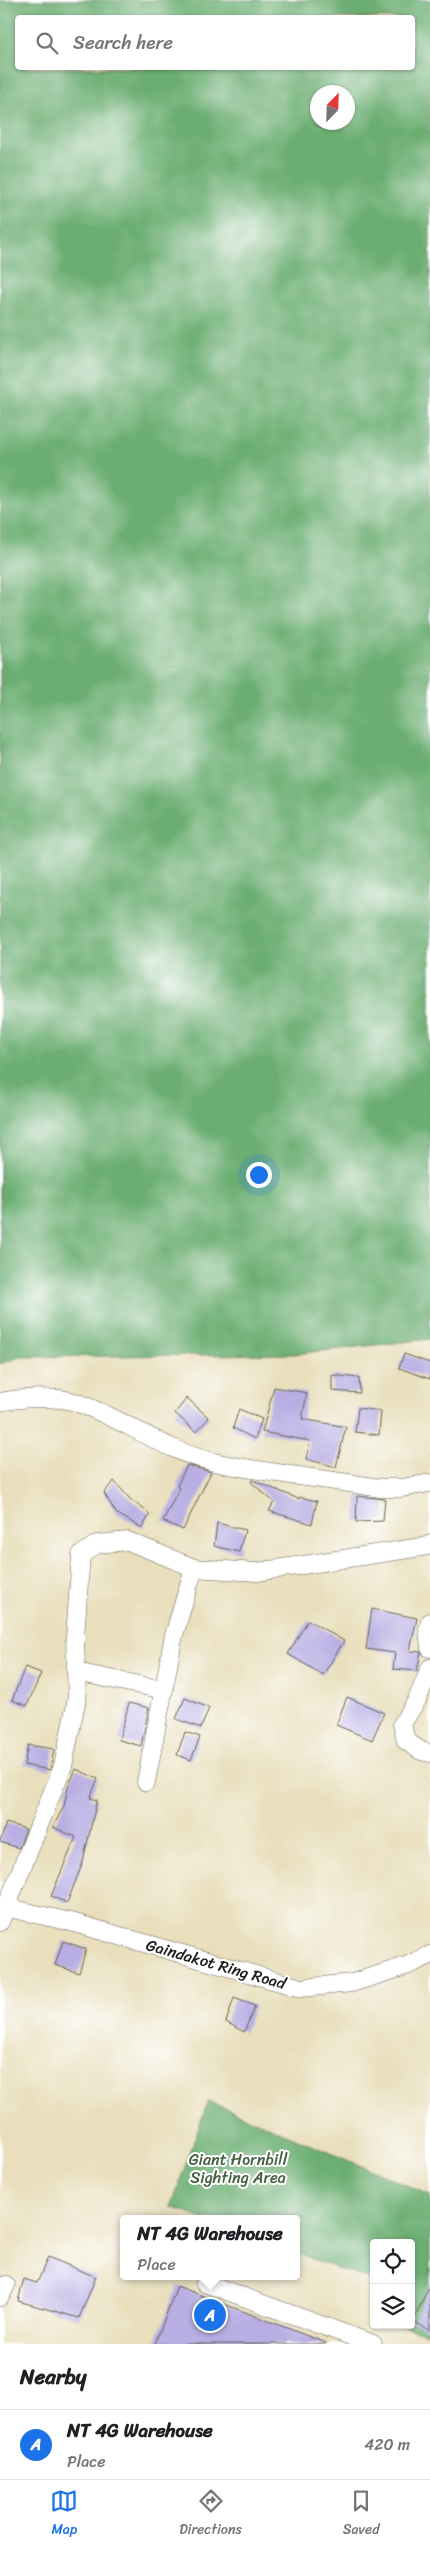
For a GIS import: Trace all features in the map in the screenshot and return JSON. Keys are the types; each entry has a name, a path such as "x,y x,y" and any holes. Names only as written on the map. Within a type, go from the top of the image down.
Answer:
{"street":[{"path":"0,1402 13,1399 74,1401 132,1427 178,1451 213,1462 379,1488 402,1488 430,1483"},
{"path":"2,1912 63,1766 77,1698 75,1637 81,1555 97,1544 128,1541 194,1568 257,1572 429,1548"},
{"path":"146,1782 174,1635 194,1568"},
{"path":"430,1622 428,1629 430,1648"},
{"path":"430,1668 417,1700 402,1724 406,1741 430,1753"},
{"path":"76,1672 164,1690"},
{"name":"Gaindakot Ring Road","path":"2,1912 71,1922 301,1988 352,1983 406,1966 430,1955"},
{"path":"205,2283 373,2344"}],"green space":[{"path":"0,0 430,0 430,1339 294,1354 20,1357 0,1364"},
{"name":"Giant Hornbill Sighting Area","path":"208,2101 430,2195 430,2334 415,2329 415,2239 370,2239 370,2280 300,2254 300,2215 192,2215 171,2207"}],"building":[{"path":"404,1354 430,1363 430,1379 399,1368"},
{"path":"332,1375 359,1378 360,1393 332,1391"},
{"path":"274,1387 307,1393 302,1419 346,1427 336,1467 306,1459 310,1441 262,1432"},
{"path":"187,1398 209,1418 196,1432 175,1413"},
{"path":"358,1408 381,1411 379,1435 355,1432"},
{"path":"239,1409 262,1419 255,1439 233,1428"},
{"path":"187,1465 211,1472 183,1530 163,1521 179,1488 177,1486"},
{"path":"252,1480 299,1499 299,1497 317,1501 312,1524 269,1511 274,1502 251,1482"},
{"path":"114,1481 130,1499 150,1514 142,1528 116,1513 104,1493"},
{"path":"357,1496 385,1499 383,1521 356,1522"},
{"path":"217,1523 245,1530 239,1552 214,1546"},
{"path":"372,1609 417,1618 410,1651 421,1652 417,1671 393,1669 395,1653 366,1649"},
{"path":"308,1620 344,1641 323,1675 288,1654"},
{"path":"25,1667 41,1673 27,1706 12,1700"},
{"path":"347,1697 384,1713 372,1740 336,1725"},
{"path":"185,1698 209,1708 201,1728 176,1719"},
{"path":"129,1703 149,1708 141,1746 119,1740"},
{"path":"185,1732 200,1737 191,1760 177,1755"},
{"path":"28,1745 54,1749 50,1770 24,1765"},
{"path":"76,1769 98,1779 90,1798 97,1800 83,1862 67,1903 51,1896 76,1837 53,1827 64,1806 68,1787"},
{"path":"6,1823 26,1829 19,1848 0,1842"},
{"path":"63,1941 86,1949 79,1973 55,1965"},
{"path":"234,1998 255,2006 244,2032 226,2022"},
{"path":"48,2257 96,2277 79,2318 18,2301 24,2279 37,2283"},
{"path":"430,2284 430,2330 415,2323 415,2318"},
{"path":"177,2286 326,2343 326,2344 155,2344"}],"place":[{"name":"NT 4G Warehouse","path":"210,2315"}]}
